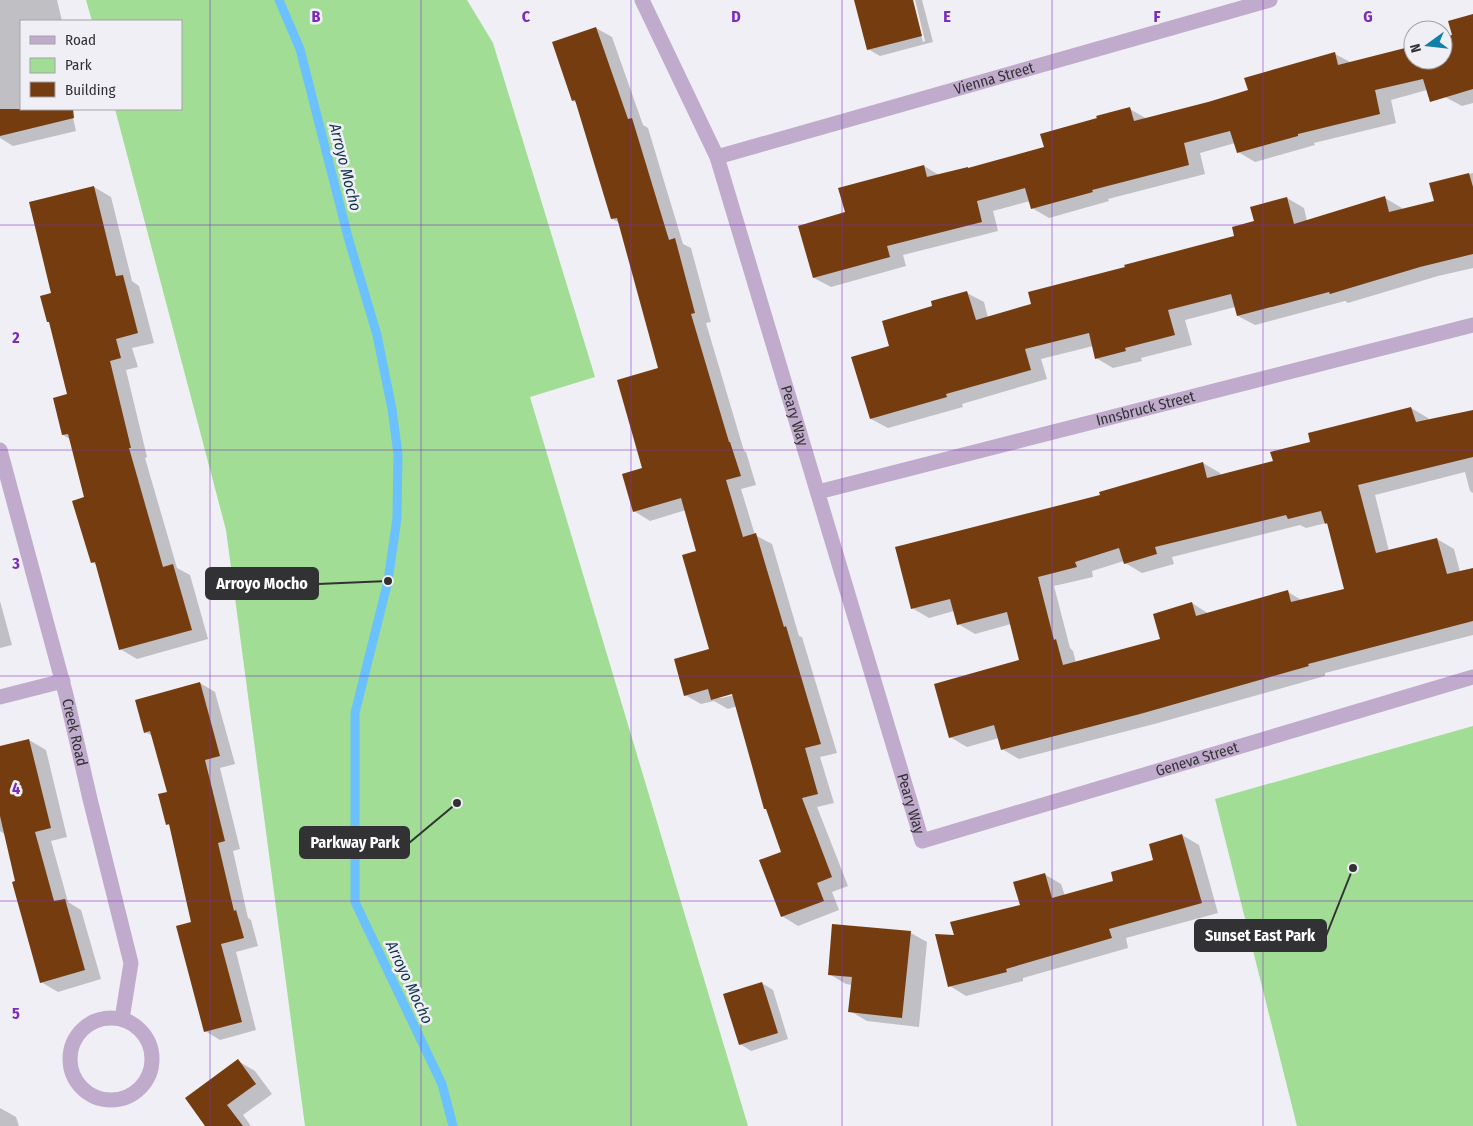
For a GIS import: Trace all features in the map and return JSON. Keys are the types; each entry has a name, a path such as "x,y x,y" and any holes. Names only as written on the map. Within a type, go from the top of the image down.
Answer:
{"street":[{"name":"Peary Way","path":"642,0 717,157 922,841"},
{"name":"Vienna Street","path":"717,157 1228,5 1270,0"},
{"name":"Innsbruck Street","path":"818,492 1473,324"},
{"name":"Creek Road","path":"0,450 63,681 131,963 122,1019"},
{"name":"Geneva Street","path":"922,841 1473,677"},
{"path":"0,698 63,681"},
{"path":"105,1018 122,1019 139,1029 150,1045 152,1065 145,1083 130,1096 111,1100 92,1096 78,1085 71,1070 70,1052 76,1036 89,1024 105,1018"}],"green space":[{"path":"86,0 467,0 493,43 595,377 530,397 748,1126 305,1126 226,530 115,110 182,110 182,20 92,20"},
{"path":"1473,726 1473,1126 1297,1126 1215,799"}],"building":[{"path":"854,0 913,0 922,36 867,50"},
{"path":"1473,14 1473,89 1430,102 1423,79 1375,90 1380,114 1298,134 1298,136 1237,153 1230,131 1184,143 1189,165 1092,190 1093,192 1031,209 1025,188 977,201 982,222 887,246 890,257 813,278 798,226 845,212 838,188 924,165 927,177 968,168 1044,147 1040,134 1097,118 1096,116 1130,107 1134,121 1208,102 1248,90 1244,78 1335,52 1338,65 1403,49 1403,70 1453,70 1452,20"},
{"path":"596,27 628,119 632,118 669,240 675,238 695,313 691,314 741,476 726,480 743,537 756,533 821,744 805,748 818,794 802,798 832,877 817,883 824,901 781,917 759,860 781,852 766,809 764,809 732,694 711,700 708,689 684,696 674,659 709,649 682,555 696,551 681,498 633,512 622,474 642,468 617,380 658,368 617,218 611,219 575,100 572,101 552,42"},
{"path":"0,109 73,110 74,118 0,136"},
{"path":"1469,173 1473,187 1473,254 1420,267 1330,294 1329,292 1237,316 1231,294 1168,310 1175,335 1125,348 1126,351 1095,359 1089,333 1025,349 1031,370 946,394 947,397 870,419 851,357 889,346 882,321 932,306 931,301 967,291 976,320 1031,304 1028,292 1234,236 1232,227 1254,221 1250,207 1287,197 1294,224 1385,196 1389,212 1434,201 1429,183"},
{"path":"94,186 116,276 123,275 138,333 116,339 121,358 110,361 131,448 129,448 163,567 173,564 192,630 119,650 95,562 91,563 72,501 84,497 68,434 62,435 53,398 67,394 49,322 47,322 40,296 51,293 29,202"},
{"path":"1411,407 1416,422 1473,410 1473,457 1358,485 1376,553 1437,538 1447,574 1473,568 1473,621 1308,664 1309,666 1140,714 1001,750 994,725 949,738 934,684 1019,660 1007,612 957,625 950,599 911,609 895,547 1100,495 1099,492 1203,462 1207,478 1273,461 1270,452 1310,442 1308,433","holes":["1321,511 1325,524 1327,523 1344,589 1291,602 1288,590 1196,616 1192,602 1153,614 1160,639 1063,665 1056,639 1054,640 1038,577 1077,567 1075,562 1119,548 1124,564 1157,554 1155,547 1286,515 1288,519"]},
{"path":"200,682 220,756 205,760 225,841 218,843 234,911 236,910 244,938 221,944 242,1022 204,1032 176,926 191,922 169,824 166,825 158,794 167,792 150,731 144,733 135,700"},
{"path":"29,739 51,828 35,832 54,901 65,899 85,970 40,983 12,882 15,881 0,816 0,746"},
{"path":"1182,834 1202,903 1109,929 1112,938 1006,969 1007,972 948,987 935,934 954,935 950,922 1020,905 1013,882 1045,873 1052,898 1113,881 1111,872 1153,860 1149,844"},
{"path":"832,924 911,931 902,1018 848,1012 852,977 828,975"},
{"path":"762,982 778,1033 739,1045 723,994"},
{"path":"238,1059 256,1084 227,1105 243,1126 205,1126 185,1098"}],"waterway":[{"name":"Arroyo Mocho","path":"279,0 300,49 348,237 377,335 392,409 398,454 397,518 388,581 355,713 355,902 442,1084 453,1126"}],"place":[{"name":"Arroyo Mocho","path":"388,581"},
{"name":"Parkway Park","path":"457,803"},
{"name":"Sunset East Park","path":"1353,868"}]}
